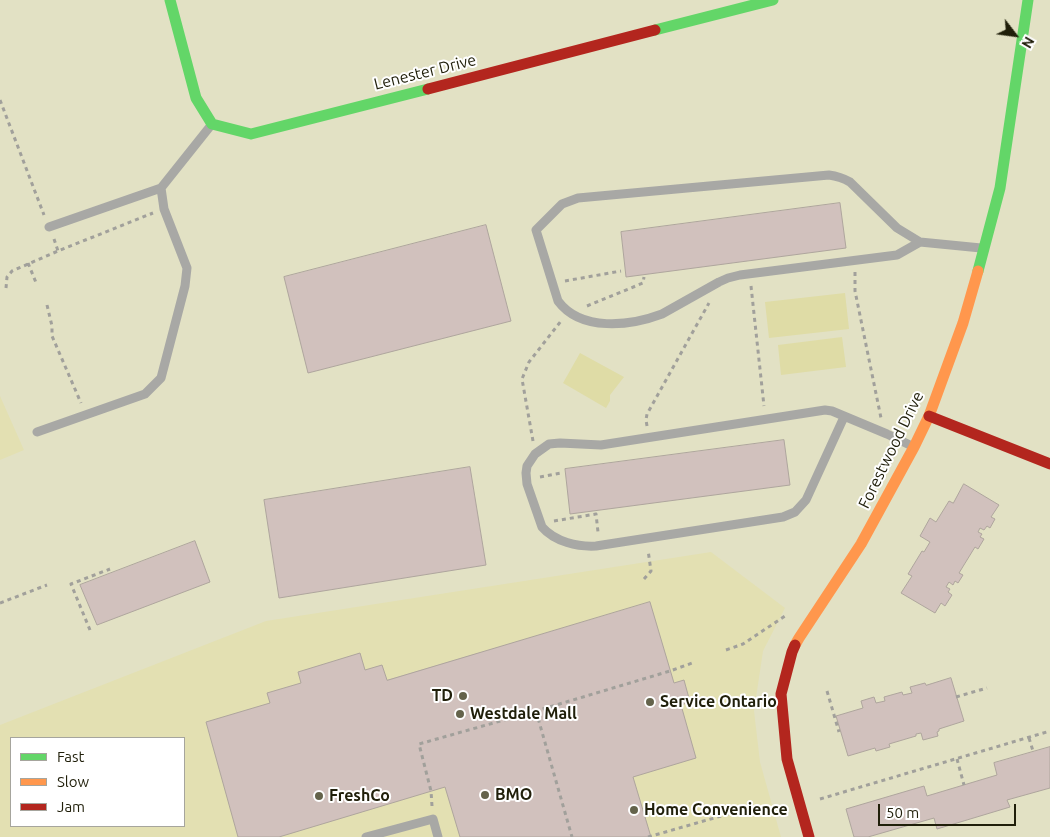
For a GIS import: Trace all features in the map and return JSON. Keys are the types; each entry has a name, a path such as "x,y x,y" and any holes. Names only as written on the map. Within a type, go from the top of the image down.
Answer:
{"street":[{"path":"170,0 196,98 212,124"},
{"name":"Lenester Drive","path":"212,124 251,134 773,0"},
{"name":"Forestwood Drive","path":"809,837 787,759 781,694 792,652 805,627 861,544 914,447 929,416 963,323 1000,188 1028,0"},
{"path":"929,416 1050,464"}],"lane":[{"path":"49,227 162,188 212,124"},
{"path":"920,242 897,255 728,278 662,314 644,320 617,323 577,318 564,308 558,301 536,230 562,204 578,198 836,176 850,182 897,228 920,242 984,249"},
{"path":"37,432 145,394 161,378 185,286 186,268 164,209 162,188"},
{"path":"844,417 810,492 801,506 789,515 589,546 567,542 550,534 542,527 527,484 526,473 530,460 539,450 549,444 600,445 825,410 832,411 885,433 914,447"},
{"path":"366,837 432,819 438,837"}],"path":[{"path":"0,100 58,250"},
{"path":"6,288 7,277 12,270 164,209"},
{"path":"854,261 855,291 885,433"},
{"path":"28,263 37,285"},
{"path":"553,284 621,271"},
{"path":"586,306 643,283 644,277"},
{"path":"743,285 751,284 765,420"},
{"path":"650,438 646,420 647,414 711,300"},
{"path":"47,305 52,326 52,336 86,415"},
{"path":"539,450 533,443 522,379 529,362 562,320"},
{"path":"527,484 537,477 561,473"},
{"path":"542,527 555,521 596,514 600,545"},
{"path":"644,579 650,571 647,548"},
{"path":"90,630 71,584 110,569"},
{"path":"0,603 47,585"},
{"path":"726,650 742,644 785,616 805,627"},
{"path":"432,819 431,791 418,744 536,711 695,662"},
{"path":"956,697 987,688"},
{"path":"827,691 839,732"},
{"path":"536,711 572,837"},
{"path":"800,805 1050,731"},
{"path":"1029,738 1034,751"},
{"path":"957,759 964,785"},
{"path":"648,837 735,812"}],"shaded area":[{"path":"845,293 849,329 769,338 765,302"},
{"path":"842,337 846,367 781,375 778,345"},
{"path":"580,353 624,377 610,395 610,401 606,408 563,383"},
{"path":"0,396 24,450 0,460"},
{"path":"711,552 785,608 763,651 754,711 760,762 781,837 0,837 0,725 266,621"}],"building":[{"path":"840,203 846,248 626,277 621,232"},
{"path":"486,225 511,321 308,373 284,277"},
{"path":"784,440 790,485 570,514 565,469"},
{"path":"470,467 486,565 279,598 264,500"},
{"path":"964,484 999,505 991,517 995,519 990,528 987,526 984,530 980,528 978,532 982,534 980,537 984,539 978,549 975,547 959,573 963,575 958,583 955,581 953,585 949,582 946,587 950,589 948,592 952,595 945,606 941,603 935,613 901,593 912,576 908,574 930,542 920,536 930,518 936,522 949,501 953,503"},
{"path":"195,541 210,582 97,625 80,585"},
{"name":"Westdale Mall","path":"650,602 674,683 684,680 690,702 681,705 696,758 633,777 651,837 460,837 445,787 279,837 238,837 206,722 270,703 267,693 301,683 298,672 360,653 365,670 382,665 387,680"},
{"path":"951,678 964,721 939,729 937,732 938,736 923,740 921,733 916,734 916,736 889,744 890,747 876,751 875,748 848,756 836,716 863,708 861,701 874,697 876,703 885,701 884,697 902,692 903,695 912,693 910,687"},
{"path":"1050,747 1050,788 1007,800 1010,807 937,829 934,818 868,837 854,837 846,809 924,786 927,796 997,775 994,763"}],"traffic: fast":[{"path":"170,0 196,98 212,124 251,134 428,89"},
{"path":"655,30 773,0"},
{"path":"978,271 1000,188 1028,0"}],"traffic: slow":[{"path":"795,645 861,544 914,447 929,416 963,323 978,271"}],"traffic: jam":[{"path":"428,89 655,30"},
{"path":"929,416 1050,464"},
{"path":"795,645 781,694 787,759 809,837"}],"place":[{"name":"TD","path":"463,696"},
{"name":"Service Ontario","path":"650,702"},
{"name":"Westdale Mall","path":"460,714"},
{"name":"BMO","path":"485,795"},
{"name":"FreshCo","path":"319,796"},
{"name":"Home Convenience","path":"634,810"}]}
